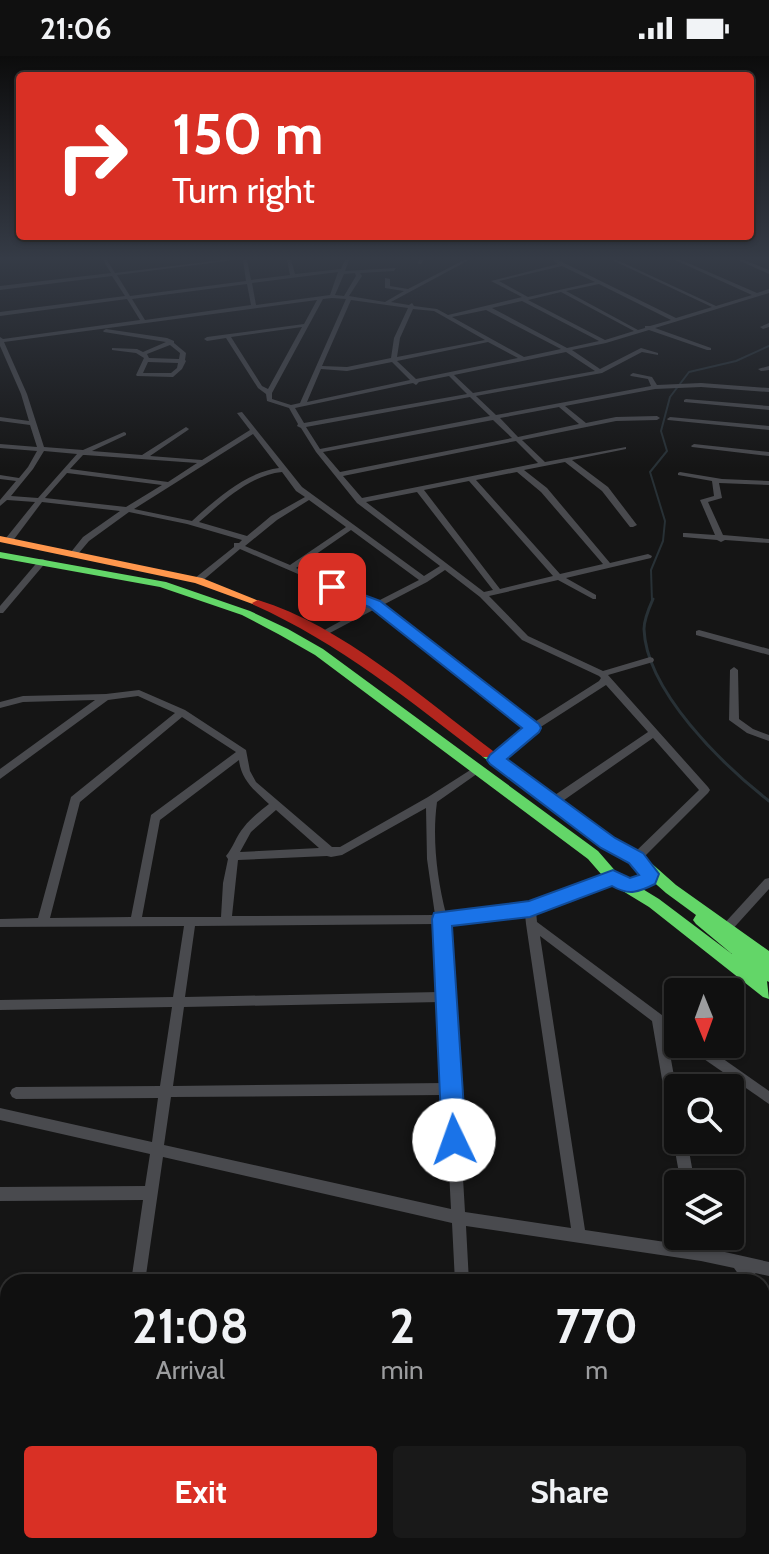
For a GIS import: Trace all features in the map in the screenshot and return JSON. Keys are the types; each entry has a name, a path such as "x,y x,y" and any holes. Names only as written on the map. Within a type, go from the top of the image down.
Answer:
{"main road":[{"path":"2,546 70,555 198,580 266,605 323,633 496,760 550,806 558,823 589,847 598,861"},
{"path":"2,546 43,561 162,584 246,613 319,652 478,769 598,861 620,882 654,903 769,992"},
{"path":"70,555 194,587 261,611 297,628 345,658 550,806 631,855 769,975"},
{"path":"598,861 609,854 631,855"},
{"path":"620,882 648,879 648,869"},
{"path":"654,903 674,909 702,930 722,933 769,960"}],"street":[{"path":"2,502 22,480 41,450 24,394 0,340 79,330"},
{"path":"106,330 172,342 183,353 183,361 173,375 139,375 146,357 172,342"},
{"path":"207,339 271,330"},
{"path":"303,330 269,393 269,400 291,407 452,376 604,342 636,330"},
{"path":"302,405 333,330"},
{"path":"394,361 401,330"},
{"path":"470,330 525,359"},
{"path":"529,330 600,372"},
{"path":"582,330 604,342"},
{"path":"655,330 709,349"},
{"path":"131,334 114,349 183,361"},
{"path":"227,336 241,353 260,387 269,393"},
{"path":"318,367 347,369 486,341"},
{"path":"300,426 600,372 638,350 656,354"},
{"path":"394,361 416,383"},
{"path":"633,375 650,378 655,387"},
{"path":"452,376 543,464"},
{"path":"318,451 655,387 769,390"},
{"path":"686,401 769,408"},
{"path":"560,405 585,426"},
{"path":"291,407 318,451 360,501 483,595 525,638 604,676 704,793 631,855"},
{"path":"240,413 282,470 309,497 424,580"},
{"path":"337,475 616,419 657,418"},
{"path":"0,419 32,423"},
{"path":"670,419 769,428"},
{"path":"144,457 186,429"},
{"path":"70,555 97,530 253,431"},
{"path":"2,546 81,454 124,434"},
{"path":"0,446 204,462"},
{"path":"694,446 769,454"},
{"path":"360,501 624,448"},
{"path":"567,460 605,489 633,525"},
{"path":"195,522 258,477 272,470 282,470"},
{"path":"519,470 544,490 608,565"},
{"path":"66,471 170,484"},
{"path":"680,474 715,480 769,483"},
{"path":"0,477 22,480"},
{"path":"471,479 557,576 593,597"},
{"path":"715,480 718,498 704,500 721,540"},
{"path":"419,489 498,591"},
{"path":"198,580 237,545 309,497"},
{"path":"2,502 41,500 128,510 195,522 247,539"},
{"path":"290,568 350,527"},
{"path":"686,535 721,540 769,541"},
{"path":"237,545 374,604 533,728"},
{"path":"483,595 648,556"},
{"path":"0,611 43,561"},
{"path":"323,633 445,566"},
{"path":"699,633 769,652"},
{"path":"604,676 650,660"},
{"path":"734,670 734,720 750,731 769,738"},
{"path":"496,760 533,728 603,683 604,676"},
{"path":"0,705 23,699 139,693 182,712 243,752 248,777 331,853"},
{"path":"0,776 106,697"},
{"path":"43,922 75,800 182,712"},
{"path":"550,806 654,733"},
{"path":"136,922 155,818 243,752"},
{"path":"231,856 331,853 351,847 478,769"},
{"path":"432,800 428,821 434,849 437,904 442,919 462,1274"},
{"path":"226,921 231,856 251,823 276,804"},
{"path":"0,923 442,919 530,909 620,882"},
{"path":"722,933 769,882"},
{"path":"530,909 579,1237"},
{"path":"139,1274 190,922"},
{"path":"532,924 664,1023"},
{"path":"0,1005 446,997"},
{"path":"657,1018 667,1074"},
{"path":"712,1058 769,1098"},
{"path":"16,1093 451,1089"},
{"path":"0,1114 459,1218 701,1254 769,1269"},
{"path":"0,1194 151,1193"},
{"path":"700,1250 701,1254"},
{"path":"737,1261 747,1274"}],"waterway":[{"path":"652,601 651,570 663,541 665,521 650,472 667,451 661,431 670,397 689,372 736,361 769,346"},
{"path":"653,599 644,629 648,653 658,677 690,725 730,768 769,801"}],"traffic: fast":[{"path":"0,555 162,584 246,613 284,632 319,652 478,769 593,855 613,878 654,903 769,992"},
{"path":"488,754 608,843 636,858 671,889 769,960"},
{"path":"701,920 769,975"}],"traffic: slow":[{"path":"0,539 198,580 258,603"}],"traffic: jam":[{"path":"258,603 349,651 488,754"}],"route":[{"path":"332,587 374,604 533,728 496,760 608,843 636,858 650,874 642,883 627,886 613,878 530,909 442,919 454,1140"}]}
